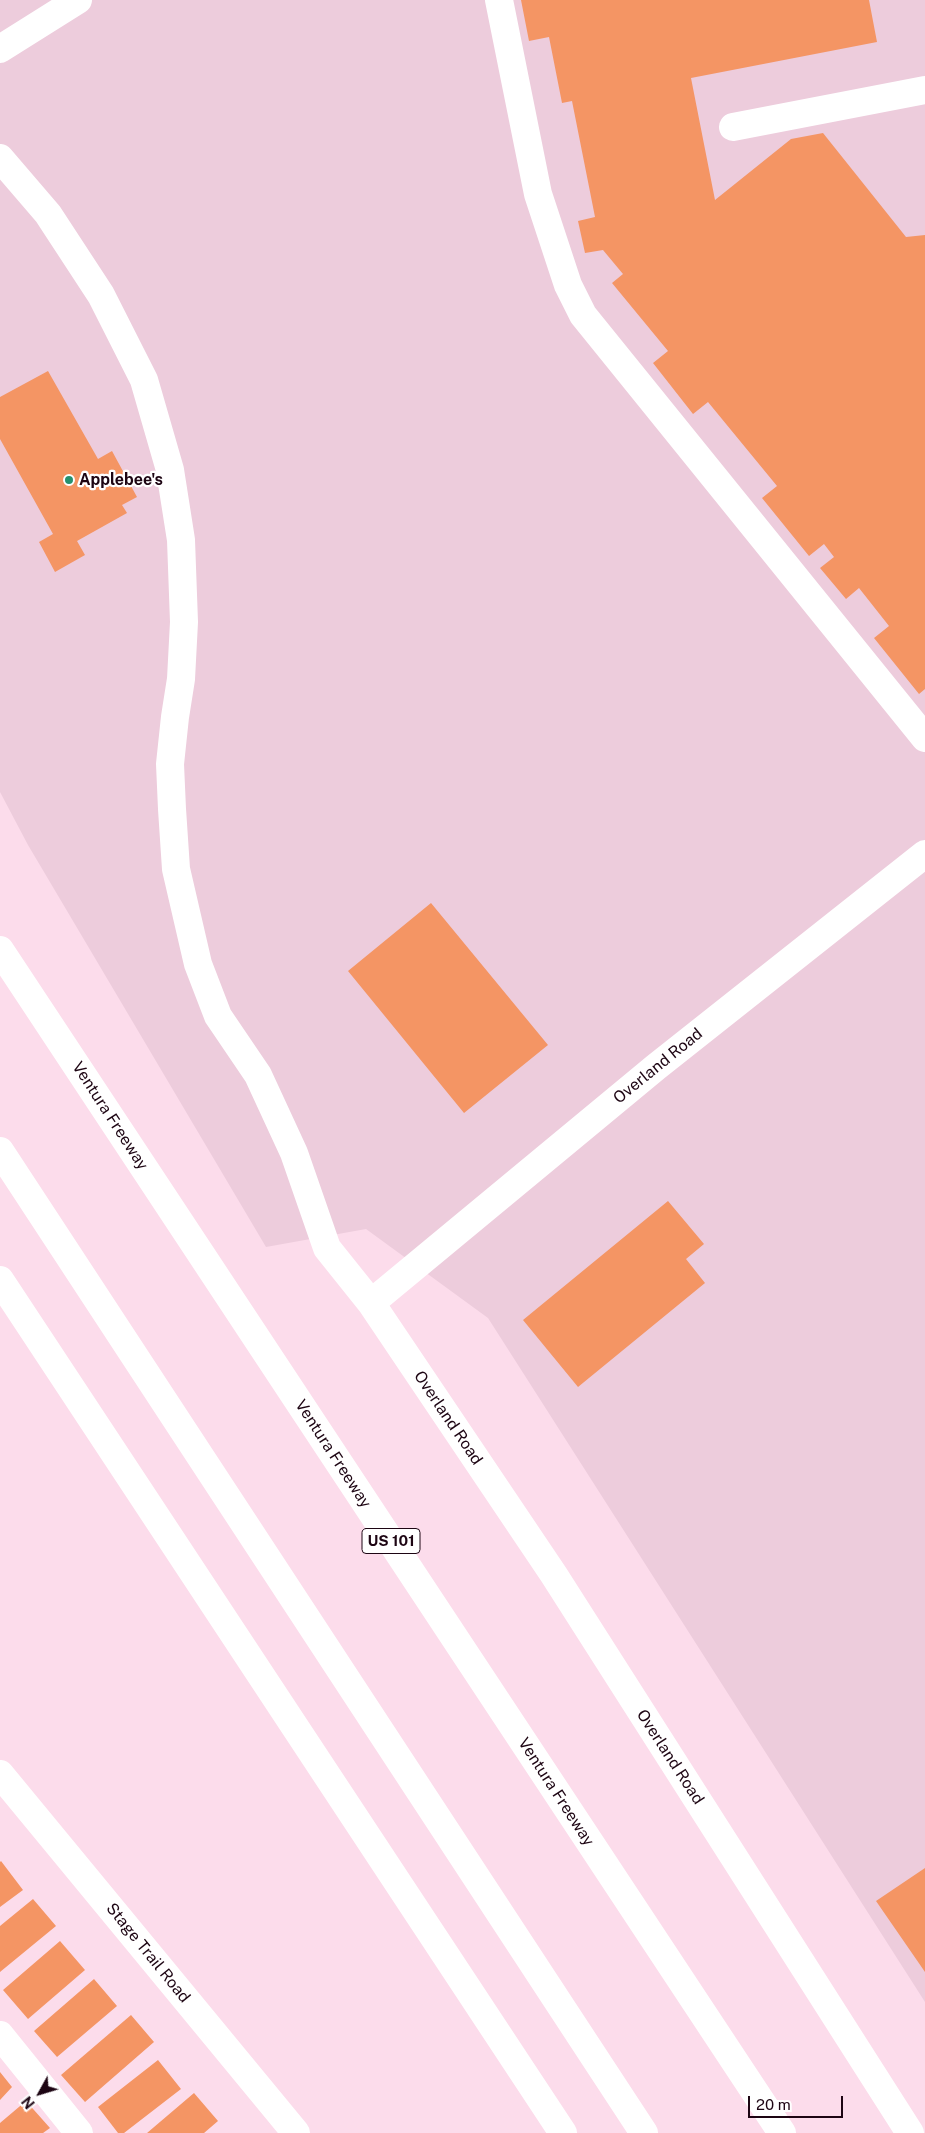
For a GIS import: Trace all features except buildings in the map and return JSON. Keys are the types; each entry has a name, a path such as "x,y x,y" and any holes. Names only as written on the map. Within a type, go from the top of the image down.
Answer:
{"main road":[{"path":"0,49 78,0"},
{"path":"499,0 538,194 568,285 583,315 925,738"},
{"path":"733,127 925,90"},
{"path":"0,158 54,222 101,295 144,380 170,470 180,540 184,622 181,679 170,764 176,869 198,964 218,1016 258,1075 294,1153 327,1248 371,1303"},
{"name":"Overland Road","path":"910,2133 554,1575 371,1303 656,1067 925,854"},
{"name":"Ventura Freeway","path":"0,950 782,2133"},
{"path":"0,1151 644,2133"},
{"path":"0,1280 563,2133"},
{"name":"Stage Trail Road","path":"0,1774 296,2133"},
{"path":"0,2035 79,2133"}],"shaded area":[{"path":"0,0 925,0 925,2002 488,1318 366,1229 266,1247 28,845 0,792"}],"place":[{"name":"Applebee's","path":"69,480"}]}
